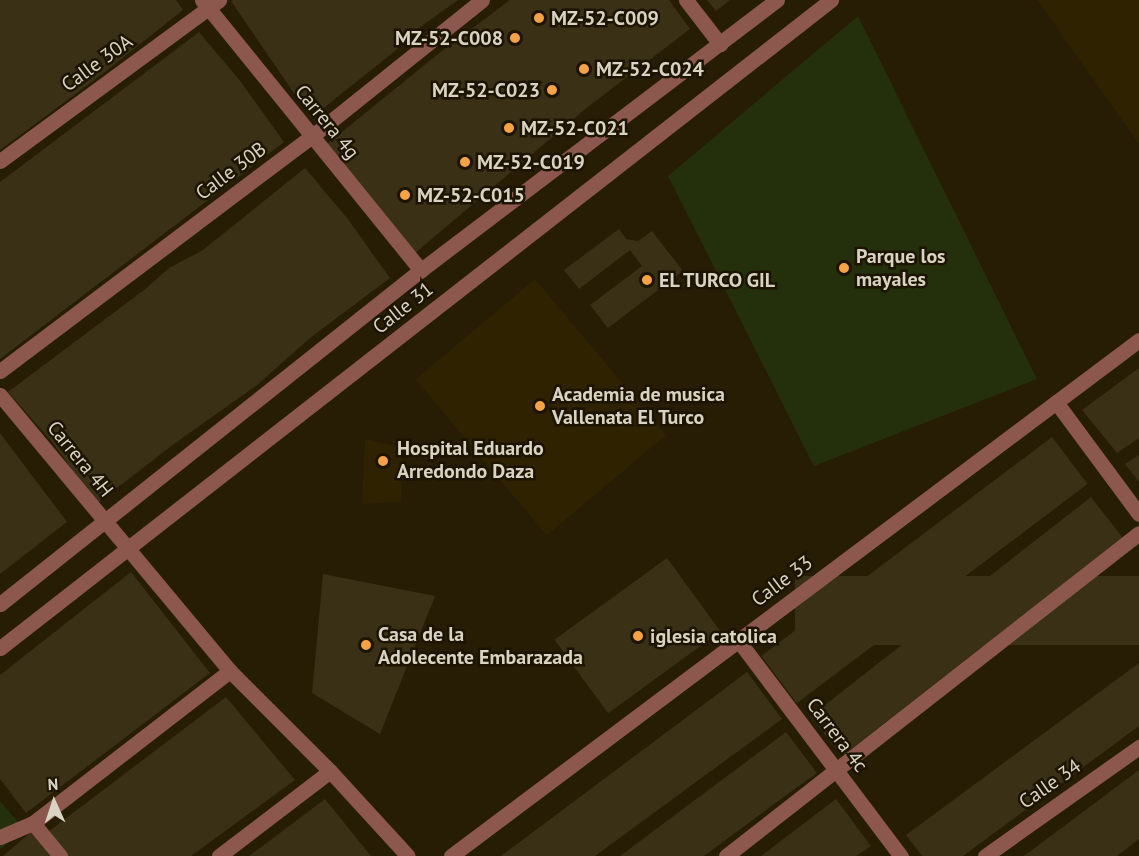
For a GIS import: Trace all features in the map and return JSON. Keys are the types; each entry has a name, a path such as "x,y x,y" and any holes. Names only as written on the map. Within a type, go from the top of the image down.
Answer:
{"street":[{"name":"Calle 30B","path":"0,370 311,137 482,0"},
{"path":"686,0 720,44"},
{"name":"Calle 31","path":"0,604 421,270 777,0"},
{"name":"Calle 31","path":"0,648 831,0"},
{"name":"Carrera 4g","path":"210,3 311,137 421,270"},
{"name":"Calle 30A","path":"0,161 210,3"},
{"name":"Calle 33","path":"451,856 1139,340"},
{"name":"Carrera 4H","path":"0,395 126,550 230,670 330,771 408,856"},
{"path":"1056,402 1139,514"},
{"path":"726,856 1139,533"},
{"name":"Carrera 4c","path":"738,640 901,856"},
{"path":"0,837 33,823 230,670"},
{"name":"Calle 34","path":"985,856 1139,747"},
{"path":"219,856 330,771"},
{"path":"33,823 60,856"}],"shaded area":[{"path":"1037,0 1139,0 1139,144"},
{"name":"Academia de musica Vallenata El Turco","path":"535,279 666,435 547,536 415,379"},
{"name":"Hospital Eduardo Arredondo Daza","path":"365,439 402,448 401,502 362,504"}],"green space":[{"path":"858,16 1037,379 814,466 668,176"},
{"path":"0,801 25,830 0,849"}],"building":[{"path":"0,0 176,0 183,10 105,72 0,150"},
{"path":"458,0 416,30 395,51 311,118 231,1"},
{"path":"510,0 669,0 690,29 589,106 414,254 327,144 438,54"},
{"path":"707,0 730,0 716,11"},
{"path":"199,32 241,82 284,142 0,359 0,182"},
{"path":"305,168 347,218 390,278 310,338 257,385 174,444 96,504 53,443 8,392 144,290 169,268 203,250"},
{"name":"EL TURCO GIL","path":"619,229 626,239 638,241 652,231 683,271 608,328 590,305 642,266 630,250 579,289 564,270"},
{"path":"1139,368 1139,438 1117,453 1082,410"},
{"path":"0,433 67,522 0,574"},
{"path":"1052,437 1088,484 797,703 761,656"},
{"path":"1139,455 1139,482 1125,464"},
{"path":"1091,497 1122,537 842,756 810,716"},
{"name":"iglesia catolica","path":"667,558 720,632 608,713 555,640"},
{"path":"131,572 210,673 26,813 0,779 0,675"},
{"name":"Casa de la Adolecente Embarazada","path":"323,574 435,596 380,734 312,693"},
{"path":"795,576 1139,576 1139,645 795,645"},
{"path":"1139,663 1139,726 963,856 922,856 906,835"},
{"path":"747,672 782,719 595,856 501,856"},
{"path":"226,697 295,780 191,856 67,856 49,831"},
{"path":"786,732 817,773 704,856 620,856"},
{"path":"1139,770 1139,839 1117,856 1024,856"},
{"path":"325,799 371,856 249,856 268,842"},
{"path":"836,799 871,846 856,856 761,856"},
{"path":"31,832 50,856 3,856"}],"place":[{"name":"MZ-52-C009","path":"539,18"},
{"name":"MZ-52-C008","path":"515,38"},
{"name":"MZ-52-C024","path":"584,69"},
{"name":"MZ-52-C023","path":"552,90"},
{"name":"MZ-52-C021","path":"509,128"},
{"name":"MZ-52-C019","path":"465,162"},
{"name":"MZ-52-C015","path":"405,195"},
{"name":"Parque los mayales","path":"844,268"},
{"name":"EL TURCO GIL","path":"647,280"},
{"name":"Academia de musica Vallenata El Turco","path":"540,406"},
{"name":"Hospital Eduardo Arredondo Daza","path":"383,461"},
{"name":"iglesia catolica","path":"638,636"},
{"name":"Casa de la Adolecente Embarazada","path":"366,645"}]}
